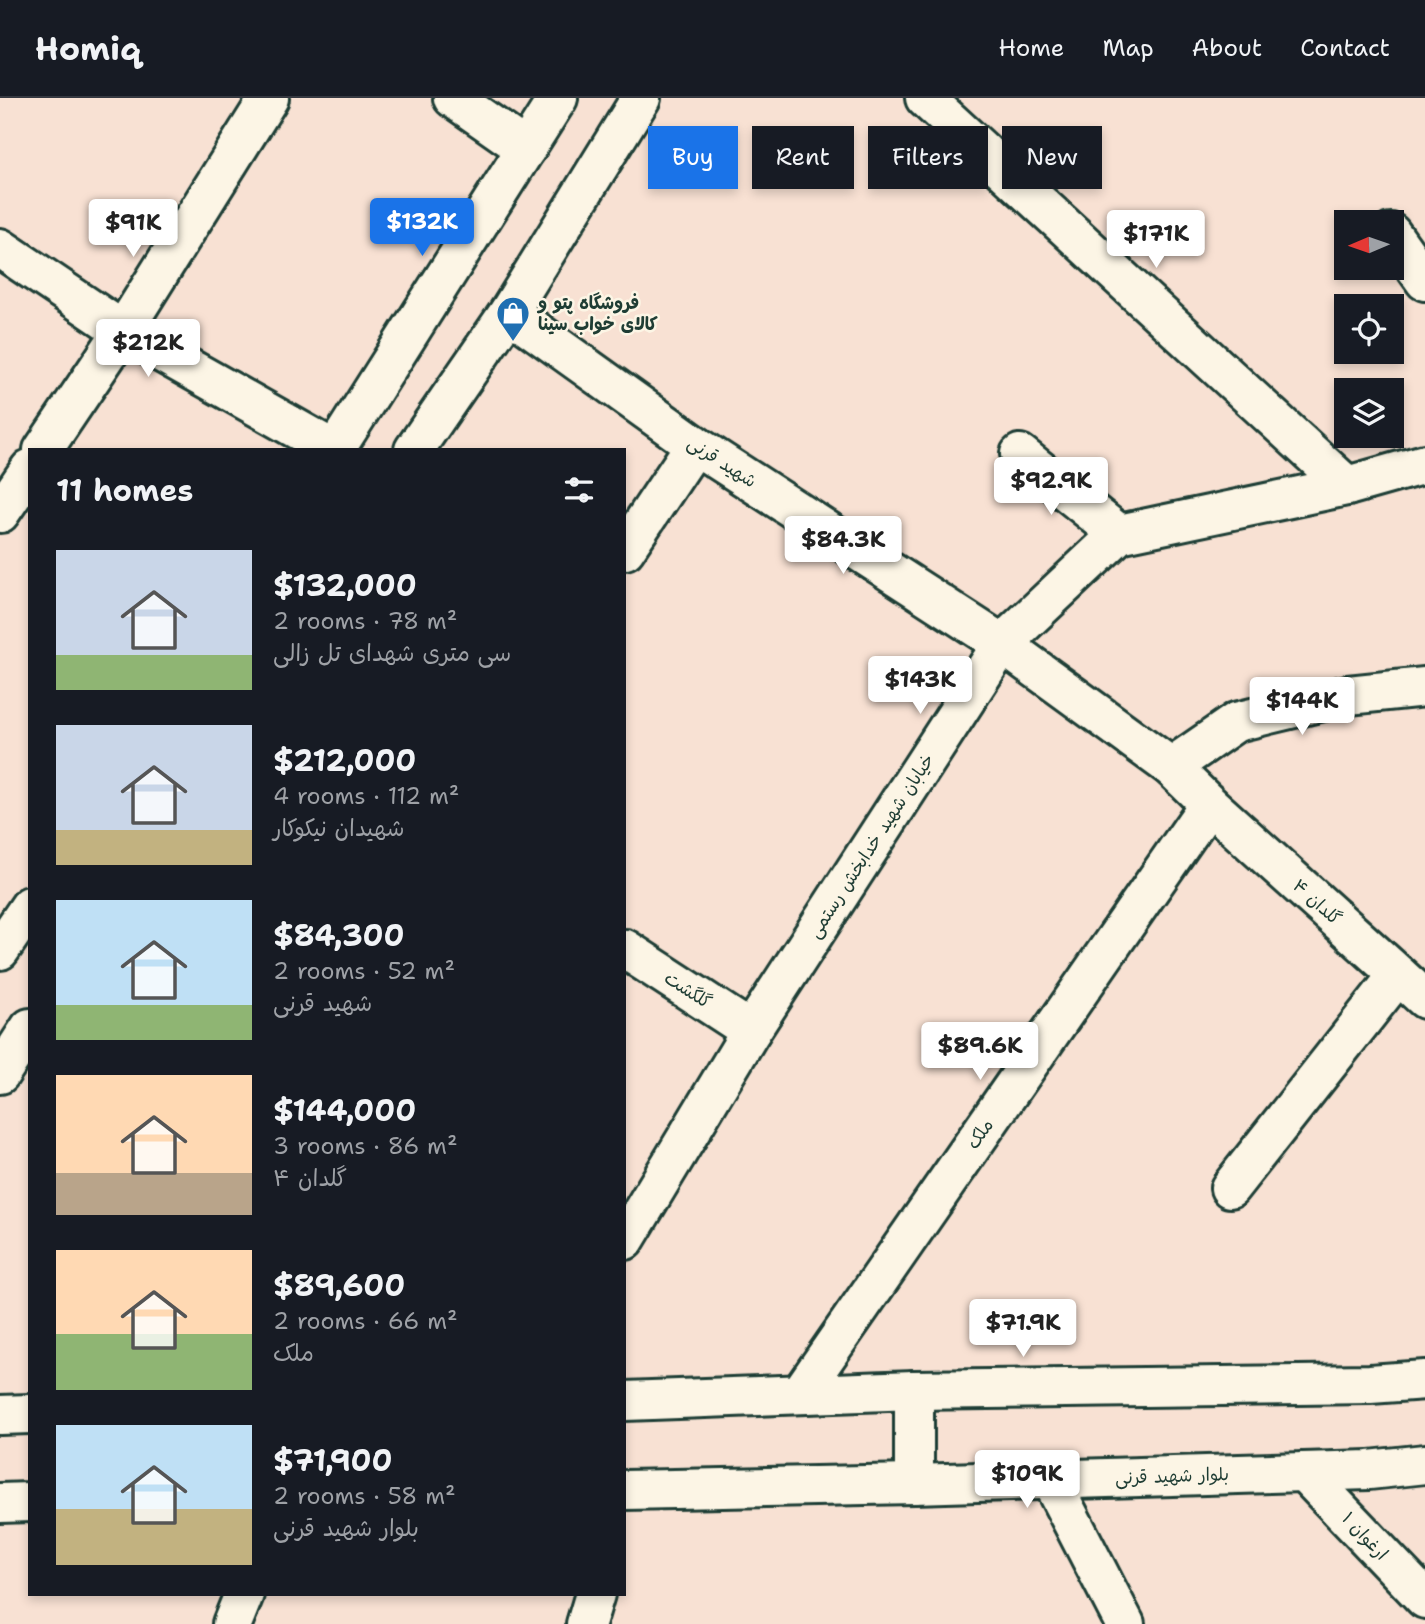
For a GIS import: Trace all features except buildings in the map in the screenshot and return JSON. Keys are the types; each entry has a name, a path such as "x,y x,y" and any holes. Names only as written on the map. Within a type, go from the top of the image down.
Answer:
{"street":[{"path":"44,448 123,331 268,98"},
{"path":"453,98 526,149"},
{"path":"336,448 558,98"},
{"path":"415,448 509,312 641,98"},
{"path":"925,98 1347,486"},
{"path":"0,248 123,331 331,448"},
{"path":"1404,251 1425,281"},
{"name":"شهید قرنی","path":"509,312 695,445 1002,644 1171,767 1209,804"},
{"path":"626,548 695,445"},
{"path":"1020,454 1119,534 1347,486 1425,464"},
{"path":"0,513 28,472"},
{"name":"خیابان شهید خدابخش رستمی","path":"626,1238 751,1031 1002,644 1119,534"},
{"path":"1171,767 1236,722 1348,695 1425,687"},
{"name":"گلدان ۴","path":"1209,804 1412,987"},
{"name":"ملک","path":"800,1394 1209,804"},
{"path":"0,950 28,909"},
{"name":"گلگشت","path":"626,950 751,1031"},
{"path":"1230,1188 1412,987"},
{"path":"0,1074 28,1031"},
{"path":"626,1401 914,1390 1370,1384 1425,1380"},
{"path":"914,1390 914,1484"},
{"path":"0,1415 28,1414"},
{"name":"بلوار شهید قرنی","path":"626,1493 1369,1470 1425,1464"},
{"name":"ارغوان ۱","path":"1304,1472 1425,1599"},
{"path":"1050,1479 1125,1624"},
{"path":"0,1503 28,1502"},
{"path":"1104,1581 1147,1624"},
{"path":"232,1624 243,1596"},
{"path":"586,1624 594,1596"}],"place":[{"name":"فروشگاه پتو و کالای خواب سینا","path":"513,343"}]}
